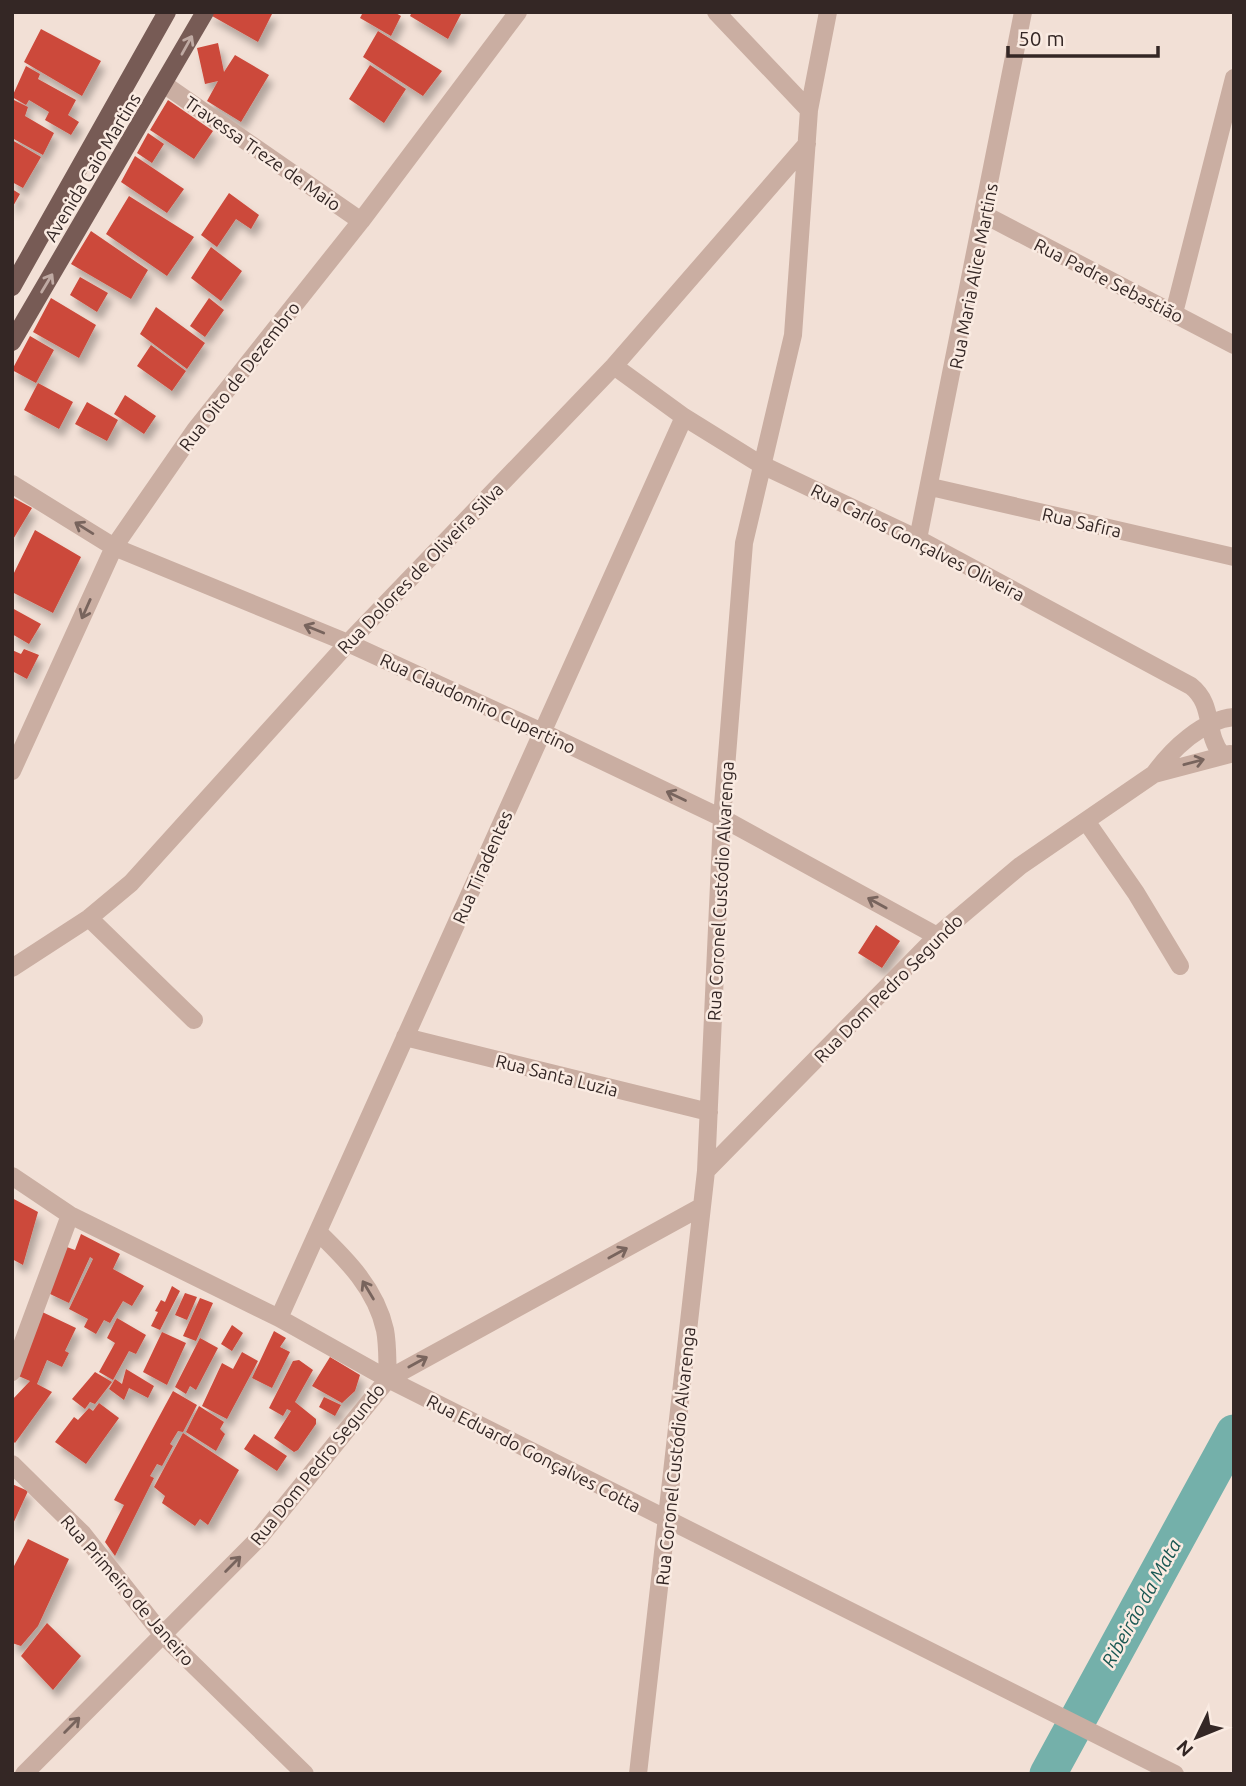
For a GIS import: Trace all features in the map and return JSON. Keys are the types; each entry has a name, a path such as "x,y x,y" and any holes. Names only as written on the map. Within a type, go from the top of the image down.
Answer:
{"main road":[{"name":"Avenida Caio Martins","path":"12,287 167,12"},
{"name":"Avenida Caio Martins","path":"12,342 165,85 205,12"}],"street":[{"name":"Rua Oito de Dezembro","path":"12,772 114,547 195,430 361,221 518,12"},
{"path":"716,12 809,110"},
{"name":"Rua Coronel Custódio Alvarenga","path":"638,1774 669,1521 706,1171 722,818 744,543 760,464 793,335 809,110 828,12"},
{"name":"Rua Maria Alice Martins","path":"918,539 985,215 1023,12"},
{"path":"1174,313 1234,78"},
{"name":"Travessa Treze de Maio","path":"165,85 361,221"},
{"name":"Rua Dolores de Oliveira Silva","path":"12,968 89,918 131,883 348,643 614,366 807,144"},
{"name":"Rua Padre Sebastião","path":"985,215 1234,345"},
{"name":"Rua Carlos Gonçalves Oliveira","path":"614,366 684,417 760,464 918,539 1191,686 1207,705 1215,746 1228,754"},
{"name":"Rua Tiradentes","path":"279,1318 684,417"},
{"name":"Rua Claudomiro Cupertino","path":"12,484 114,547 348,643 542,732 722,818 937,936"},
{"name":"Rua Safira","path":"930,487 1234,557"},
{"name":"Rua Dom Pedro Segundo","path":"706,1171 937,936 1020,866 1154,774 1174,748 1210,723 1234,717"},
{"name":"Rua Dom Pedro Segundo","path":"1154,774 1228,754"},
{"path":"1086,821 1180,966"},
{"path":"89,918 194,1020"},
{"name":"Rua Santa Luzia","path":"405,1037 709,1112"},
{"name":"Rua Eduardo Gonçalves Cotta","path":"12,1176 70,1214 279,1318 388,1379 1056,1711 1175,1774"},
{"name":"Rua Dom Pedro Segundo","path":"24,1774 259,1538 388,1379 701,1207"},
{"path":"12,1373 70,1214"},
{"path":"318,1231 353,1266 373,1298 385,1330 388,1379"},
{"name":"Rua Primeiro de Janeiro","path":"12,1464 83,1534 162,1634 305,1774"}],"building":[{"path":"205,12 273,12 258,42"},
{"path":"363,12 394,12 401,16 391,36 360,18"},
{"path":"412,12 462,12 448,39 410,16"},
{"path":"41,29 101,61 82,96 24,62"},
{"path":"378,31 442,71 423,96 363,57"},
{"path":"218,43 224,72 235,55 269,75 241,122 207,101 218,81 205,84 197,48"},
{"path":"370,65 406,89 384,123 349,99"},
{"path":"26,66 40,74 38,79 76,100 68,115 79,122 71,135 45,120 49,112 29,100 26,105 12,97"},
{"path":"12,99 28,107 25,116 54,133 43,155 12,138"},
{"path":"168,100 213,131 194,159 150,130"},
{"path":"148,133 164,144 152,163 137,153"},
{"path":"12,140 41,157 23,188 12,182"},
{"path":"135,156 184,189 167,213 121,182"},
{"path":"12,189 20,194 12,208"},
{"path":"229,193 259,215 251,229 236,219 217,247 201,235"},
{"path":"129,196 194,237 167,276 106,234"},
{"path":"91,231 148,270 131,299 71,264"},
{"path":"211,247 242,271 221,301 191,278"},
{"path":"80,277 108,293 97,312 70,295"},
{"path":"51,298 96,325 79,358 33,332"},
{"path":"209,298 224,310 205,337 190,326"},
{"path":"156,307 205,343 187,369 140,334"},
{"path":"30,336 54,350 36,383 12,370"},
{"path":"151,345 186,371 172,391 137,366"},
{"path":"38,383 73,402 59,429 24,410"},
{"path":"125,395 156,416 144,434 114,414"},
{"path":"87,402 118,420 107,441 75,424"},
{"path":"12,497 32,508 12,541"},
{"path":"35,530 81,557 53,613 12,592 12,577"},
{"path":"12,608 41,624 29,644 12,634"},
{"path":"24,649 39,655 27,679 12,671 12,650 21,654"},
{"path":"876,925 900,941 882,968 858,953"},
{"path":"12,1198 38,1212 23,1265 12,1259"},
{"path":"81,1234 120,1254 113,1269 144,1286 132,1306 123,1301 110,1323 104,1320 96,1334 84,1327 88,1319 69,1309 93,1259 90,1257 69,1303 48,1293 53,1242 75,1250"},
{"path":"172,1286 180,1291 160,1330 151,1326 158,1312 155,1311 161,1300 165,1302"},
{"path":"185,1293 197,1297 187,1320 175,1315"},
{"path":"200,1298 213,1303 196,1341 183,1336"},
{"path":"38,1310 76,1328 65,1351 69,1353 62,1367 47,1360 37,1384 52,1392 15,1443 12,1440 12,1400 30,1381 14,1374"},
{"path":"117,1318 146,1335 136,1354 129,1351 113,1380 99,1372 115,1343 107,1338"},
{"path":"232,1325 243,1333 232,1351 221,1344"},
{"path":"274,1331 286,1338 280,1347 290,1352 272,1388 252,1378"},
{"path":"162,1332 186,1343 167,1385 143,1372"},
{"path":"200,1338 218,1348 196,1390 190,1386 186,1394 175,1387"},
{"path":"242,1352 258,1361 227,1419 202,1406 222,1363 233,1369"},
{"path":"330,1357 360,1375 355,1391 342,1403 312,1386"},
{"path":"299,1360 313,1370 295,1402 316,1419 316,1424 294,1452 274,1438 291,1411 287,1409 283,1416 269,1408 293,1361"},
{"path":"126,1369 154,1386 148,1398 129,1388 124,1400 109,1389 115,1379 122,1384"},
{"path":"95,1372 112,1382 95,1404 90,1402 85,1409 72,1399"},
{"path":"173,1391 197,1405 183,1432 178,1431 170,1444 173,1446 162,1466 157,1464 150,1476 154,1478 115,1556 105,1542 124,1505 114,1500"},
{"path":"324,1397 341,1405 335,1416 319,1407"},
{"path":"99,1403 119,1418 86,1464 55,1442 74,1417 78,1420 89,1408 93,1411"},
{"path":"199,1406 224,1422 220,1429 225,1434 216,1451 186,1432"},
{"path":"183,1433 239,1470 208,1525 200,1519 195,1526 162,1503 165,1496 154,1487"},
{"path":"254,1434 287,1456 277,1471 244,1449"},
{"path":"12,1484 28,1491 12,1526"},
{"path":"28,1539 69,1559 38,1626 21,1646 12,1643 12,1570"},
{"path":"47,1623 81,1656 53,1690 21,1656"}],"waterway":[{"name":"Ribeirão da Mata","path":"1048,1774 1234,1433"}]}
